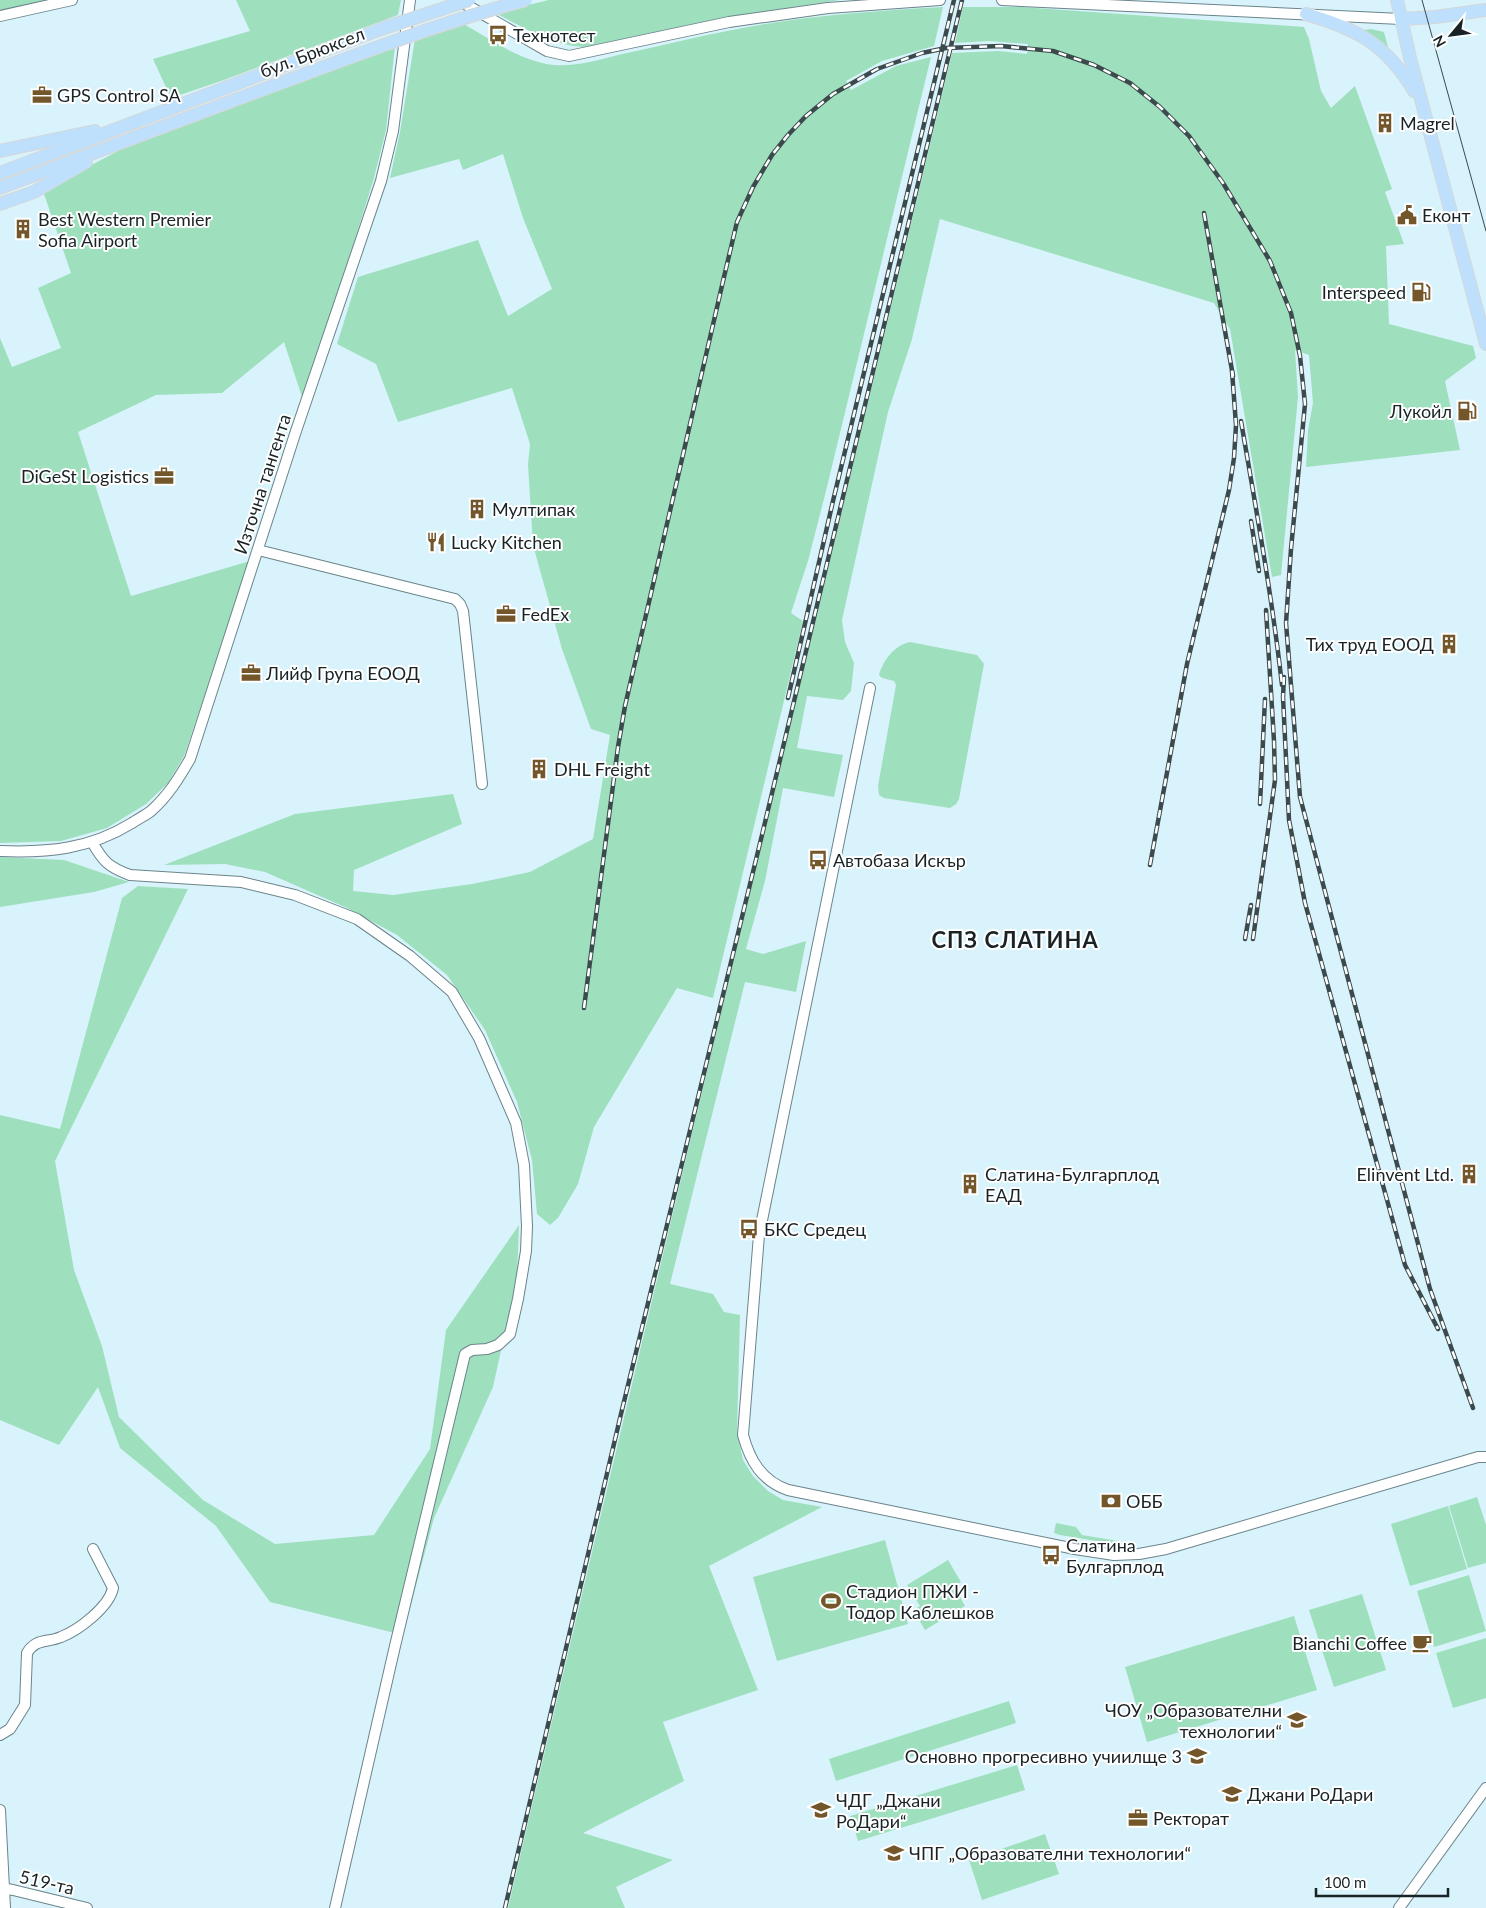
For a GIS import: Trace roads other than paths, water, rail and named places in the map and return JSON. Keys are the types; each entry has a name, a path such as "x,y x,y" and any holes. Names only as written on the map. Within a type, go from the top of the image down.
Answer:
{"main road":[{"name":"бул. Брюксел","path":"0,173 391,26 469,0"},
{"name":"бул. Брюксел","path":"0,188 405,36 480,12 526,0"},
{"path":"1397,0 1422,103 1486,344"},
{"path":"1401,19 1435,17 1486,10"},
{"path":"1306,14 1342,24 1378,47 1406,76 1422,103"},
{"name":"бул. Брюксел","path":"0,151 84,133 123,128"},
{"name":"бул. Брюксел","path":"0,204 49,184 114,146"}],"street":[{"path":"0,16 72,0"},
{"name":"Източна тангента","path":"0,851 62,850 92,842 119,831 150,811 173,788 190,759 309,394 381,181 393,131 410,0"},
{"path":"458,0 548,51 569,56 729,22 828,8 940,0"},
{"path":"1002,0 1401,19"},
{"path":"258,550 455,599 460,604 463,611 482,784"},
{"path":"870,688 759,1235 743,1435 755,1466 776,1486 788,1490 1075,1549 1114,1555 1140,1554 1166,1549 1483,1455"},
{"path":"92,842 102,860 113,869 130,875 241,882 295,895 357,920 410,956 452,992 479,1038 516,1123 524,1165 527,1226 526,1251 510,1334 498,1345 487,1349 472,1350 465,1354 335,1908"},
{"path":"0,1734 10,1730 25,1704 27,1653 31,1646 37,1642 58,1638 74,1632 103,1606 111,1595 113,1588 93,1549"},
{"path":"1399,1908 1486,1788"},
{"path":"0,1810 2,1889 5,1908"},
{"name":"519-та","path":"2,1889 87,1908"}],"tram line":[{"path":"1422,0 1486,231"}],"railway":[{"path":"788,698 833,501 954,0"},
{"path":"505,1908 621,1414 962,0"},
{"path":"584,1008 625,706 737,222 753,187 772,155 806,116 833,94 877,69 922,53 946,48 1001,46 1053,51 1094,65 1130,83 1160,107 1189,136 1223,183 1270,261 1291,313 1300,356 1305,404 1286,623 1300,797 1430,1289 1473,1408"},
{"path":"1204,213 1233,376"},
{"path":"1150,865 1187,664 1229,490 1234,458 1236,425 1232,371"},
{"path":"1241,421 1269,586 1282,685"},
{"path":"1251,521 1259,571"},
{"path":"1253,939 1275,780 1266,610"},
{"path":"1284,677 1283,697 1289,820 1305,903 1405,1265 1438,1329"},
{"path":"1260,804 1265,699"},
{"path":"1245,939 1251,905"}],"place":[{"name":"Технотест","path":"498,35"},
{"name":"GPS Control SA","path":"42,95"},
{"name":"Magrel","path":"1385,123"},
{"name":"Еконт","path":"1407,215"},
{"name":"Best Western Premier Sofia Airport","path":"23,229"},
{"name":"Interspeed","path":"1421,292"},
{"name":"Лукойл","path":"1467,411"},
{"name":"DiGeSt Logistics","path":"164,476"},
{"name":"Мултипак","path":"477,509"},
{"name":"Lucky Kitchen","path":"436,542"},
{"name":"FedEx","path":"506,614"},
{"name":"Тих труд ЕООД","path":"1449,644"},
{"name":"Лийф Група ЕООД","path":"251,673"},
{"name":"DHL Freight","path":"539,769"},
{"name":"Автобаза Искър","path":"818,860"},
{"name":"Elinvent Ltd.","path":"1469,1174"},
{"name":"Слатина-Булгарплод ЕАД","path":"970,1184"},
{"name":"БКС Средец","path":"749,1229"},
{"name":"ОББ","path":"1111,1501"},
{"name":"Слатина Булгарплод","path":"1051,1555"},
{"name":"Стадион ПЖИ - Тодор Каблешков","path":"831,1601"},
{"name":"Bianchi Coffee","path":"1422,1643"},
{"name":"ЧОУ „Образователни технологии“","path":"1297,1720"},
{"name":"Основно прогресивно учиилще 3","path":"1197,1756"},
{"name":"Джани РоДари","path":"1232,1794"},
{"name":"ЧДГ „Джани РоДари“","path":"821,1810"},
{"name":"Ректорат","path":"1138,1818"},
{"name":"ЧПГ „Образователни технологии“","path":"894,1853"}],"district":[{"name":"СПЗ СЛАТИНА","path":"1015,939"}]}
